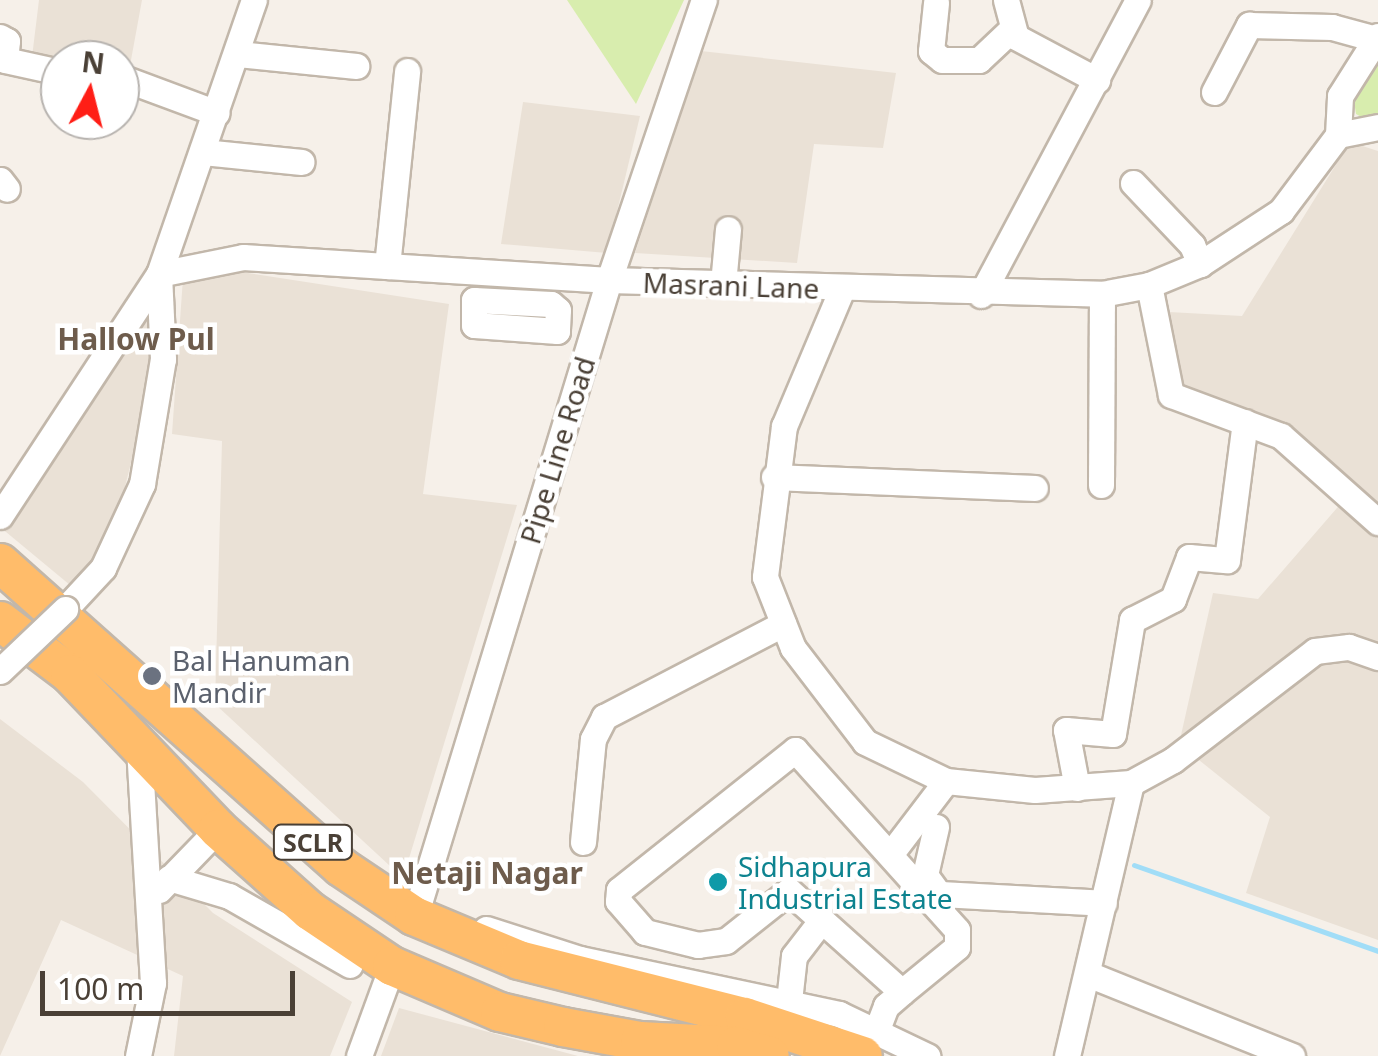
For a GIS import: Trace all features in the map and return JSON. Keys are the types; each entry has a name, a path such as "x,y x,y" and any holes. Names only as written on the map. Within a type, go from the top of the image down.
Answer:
{"highway":[{"path":"0,563 33,595"},
{"name":"SCLR","path":"33,595 341,867 417,910 519,960 715,997 870,1044"},
{"name":"SCLR","path":"3,624 70,674 218,829 310,910 392,966 500,1012 640,1042 736,1046 770,1056"}],"street":[{"path":"0,516 160,274 254,0"},
{"name":"Pipe Line Road","path":"417,910 609,280 704,0"},
{"path":"1006,0 1012,30 1032,50 1096,80"},
{"path":"981,296 1138,0"},
{"path":"936,3 931,51 942,60 979,60 1012,30"},
{"path":"842,288 981,296 1102,294 1149,285 1200,264 1281,212 1338,135 1340,96 1377,37 1332,27 1249,24 1214,92"},
{"path":"0,37 7,41 4,60 40,68"},
{"path":"238,54 356,66"},
{"path":"387,266 407,71"},
{"path":"140,84 217,113"},
{"path":"1338,135 1378,127"},
{"path":"203,152 300,162"},
{"path":"1133,183 1192,244 1200,264"},
{"path":"723,284 728,228"},
{"name":"Masrani Lane","path":"160,274 243,256 609,280 842,288 784,426 774,477 764,577 792,648 865,742 946,781 1077,788 1130,783 1173,760 1314,651 1350,646 1378,657"},
{"path":"0,671 33,595 103,568 142,484 164,359 160,274"},
{"path":"534,303 536,276"},
{"path":"1149,285 1170,395 1281,436 1378,522"},
{"path":"1101,485 1102,294"},
{"path":"476,298 534,303 555,306 555,333 473,324 476,298"},
{"path":"558,322 595,327"},
{"path":"1077,788 1066,730 1113,734 1132,620 1173,599 1189,558 1227,560 1245,422"},
{"path":"774,477 1035,488"},
{"path":"584,842 593,739 604,717 783,624"},
{"path":"138,1056 153,983 151,897 139,748"},
{"path":"870,1044 886,1006 902,992 960,938 916,837 795,750 619,890 618,901 645,932 698,945 726,941 788,892 902,992"},
{"path":"946,781 916,837 925,875 939,894 1099,897"},
{"path":"1067,1056 1088,974 1106,848 1130,783"},
{"path":"151,897 218,829"},
{"path":"170,878 229,896 350,966"},
{"path":"417,910 580,959 638,970 715,997 788,1002 870,1044 927,1056"},
{"path":"788,1002 794,956 821,921"},
{"path":"638,970 645,932"},
{"path":"359,1056 392,966"},
{"path":"1088,974 1292,1056"},
{"path":"640,1042 680,1056"}],"shaded area":[{"path":"39,0 142,0 135,40 40,40 40,57 32,57"},
{"path":"701,51 896,73 883,148 814,144 797,263 635,253"},
{"path":"523,102 640,116 607,253 501,244"},
{"path":"1350,142 1378,151 1378,940 1246,893 1270,817 1179,744 1213,593 1258,599 1350,493 1168,380 1169,312 1242,316"},
{"path":"235,271 449,304 423,494 517,505 403,878 215,704 222,441 172,434 183,278"},
{"path":"141,308 153,317 148,394 120,507 76,590 0,527"},
{"path":"0,719 83,782 213,913 352,1002 330,1056 174,1056 183,976 61,920 0,1056"},
{"path":"399,1008 578,1056 381,1056"}],"green space":[{"path":"567,0 684,0 636,104"},
{"path":"1378,57 1378,118 1369,121 1356,114 1354,101"}],"waterway":[{"path":"1134,865 1378,951"}],"place":[{"name":"Bal Hanuman Mandir","path":"152,676"},
{"name":"Sidhapura Industrial Estate","path":"718,882"}],"district":[{"name":"Hallow Pul","path":"136,339"},
{"name":"Netaji Nagar","path":"487,873"}]}
